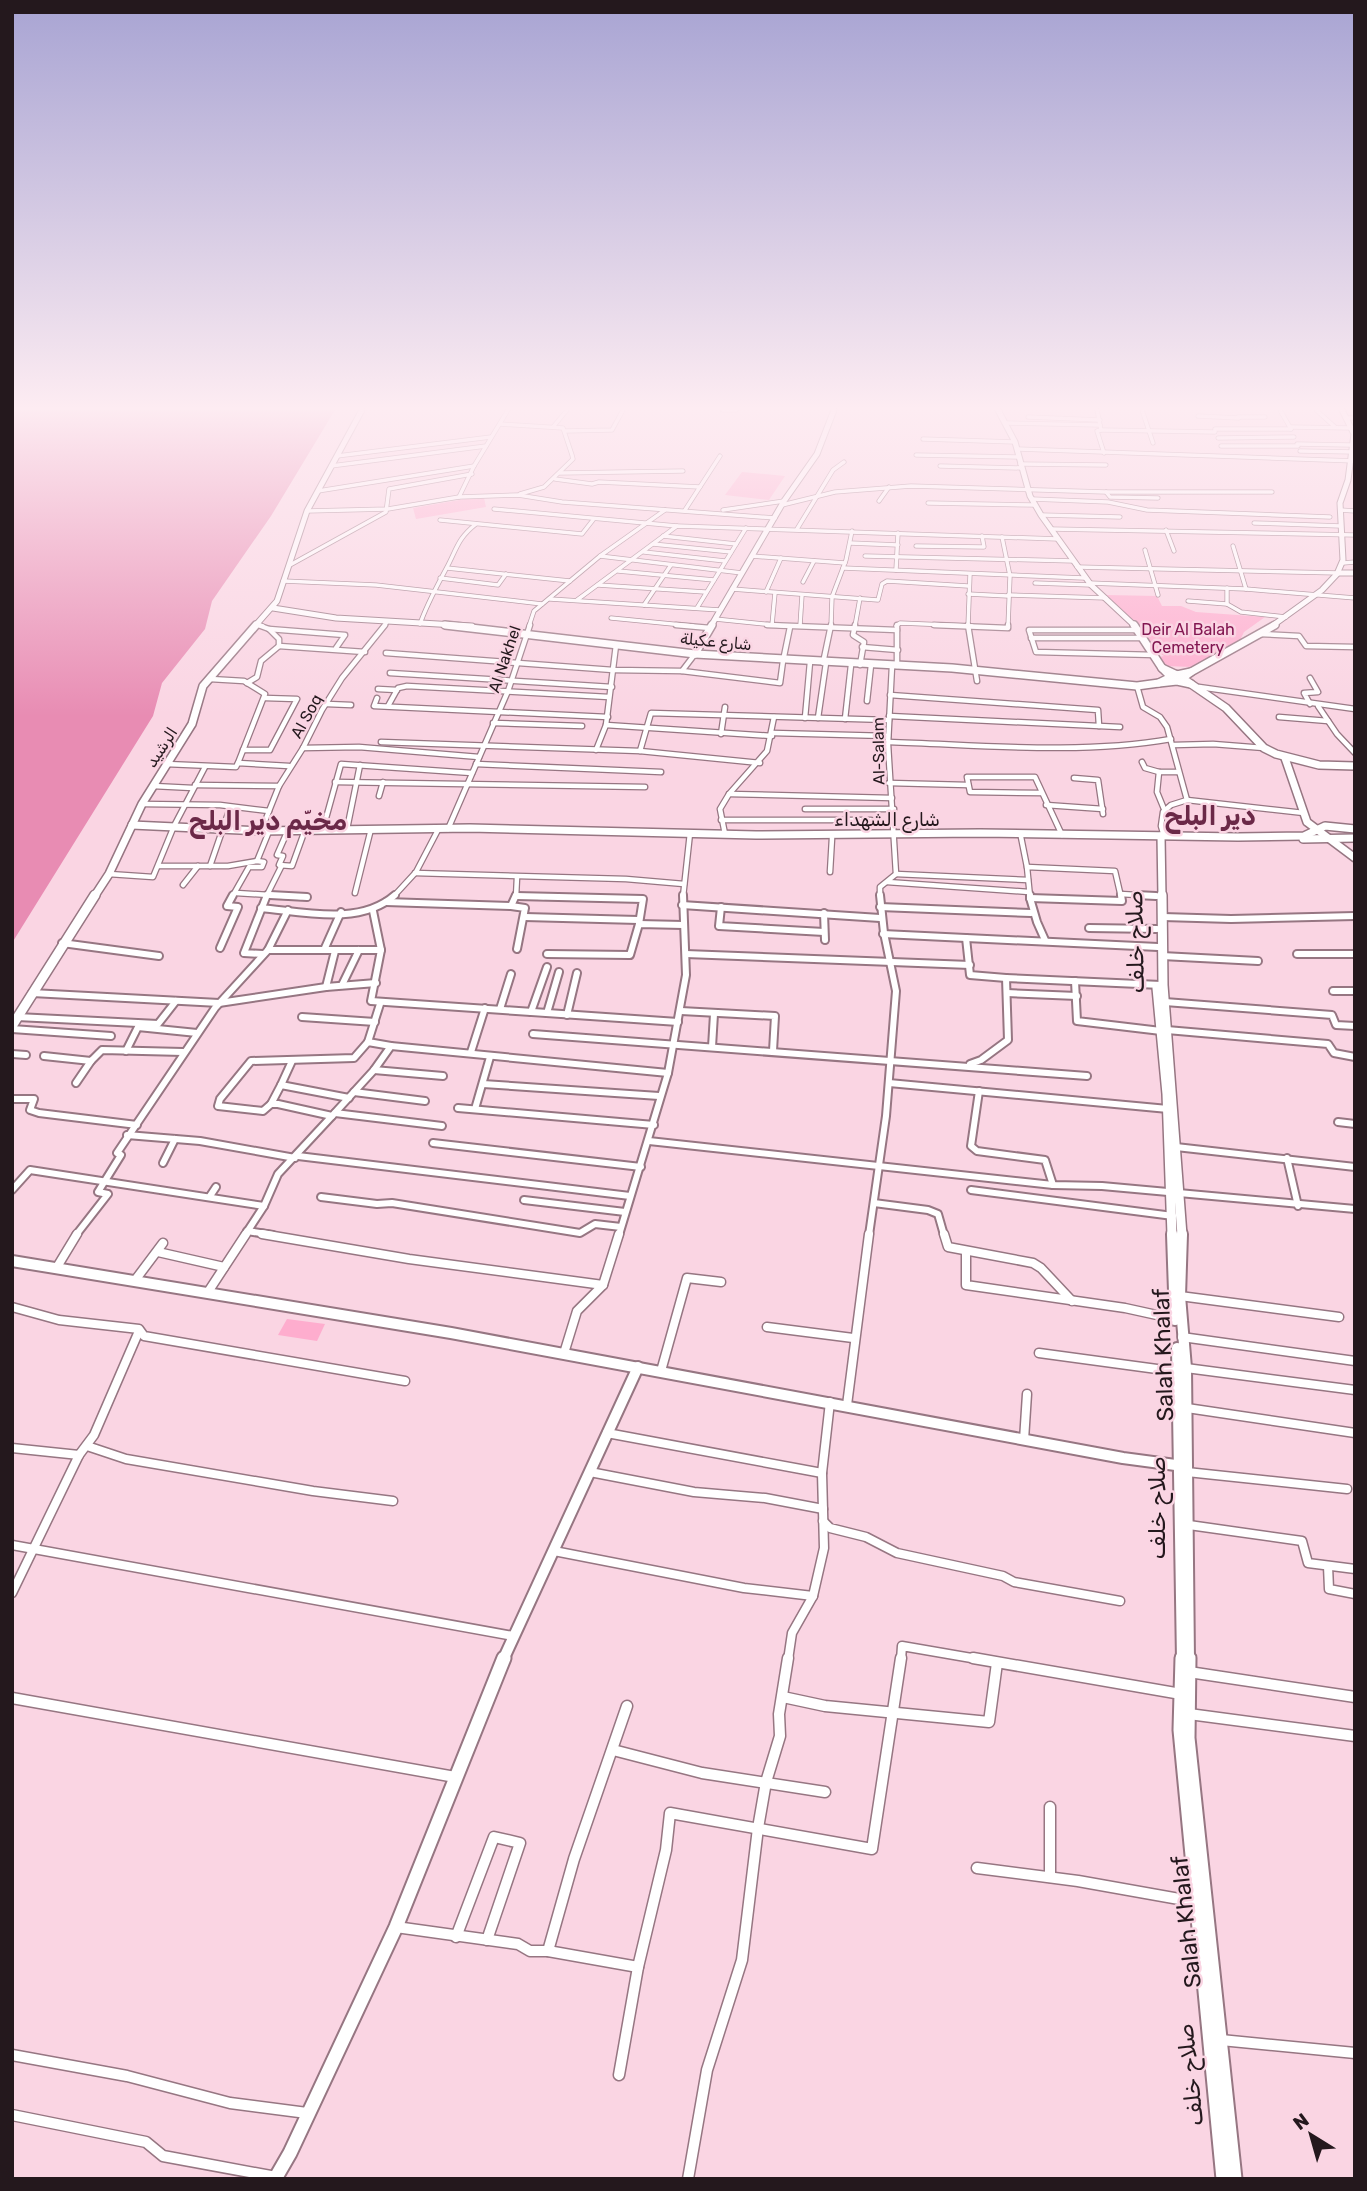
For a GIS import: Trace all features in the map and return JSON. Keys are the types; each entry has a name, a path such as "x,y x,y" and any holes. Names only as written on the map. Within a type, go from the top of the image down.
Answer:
{"main road":[{"name":"الرشيد","path":"12,1028 62,943 109,874 142,804 192,724 201,692 273,608 307,512"},
{"path":"695,654 778,512"},
{"path":"1039,512 1088,582 1139,630 1162,668 1196,686 1226,708 1264,748 1285,758 1324,766 1355,766"},
{"path":"1340,512 1343,563 1339,573 1355,573"},
{"name":"شارع عكيلة","path":"273,608 336,618 527,633 695,654 977,670 1137,686 1177,678 1260,634 1286,617 1339,573"},
{"path":"1285,758 1307,822 1355,858"},
{"name":"شارع الشهداء","path":"132,825 266,830 416,829 832,838 1304,836 1316,828 1329,826 1355,829"},
{"name":"شارع الشهداء","path":"690,835 1352,838"},
{"path":"1159,837 1163,917 1160,951"},
{"name":"صلاح خلف","path":"1159,837 1157,929 1176,1194 1173,1216 1175,1319 1182,1370 1185,1468 1180,1730 1223,2179"},
{"path":"1309,838 1341,847"},
{"path":"1341,847 1343,841 1352,838"},
{"name":"Salah Khalaf","path":"1160,985 1165,1002 1164,1030 1176,1147 1182,1370 1187,1408 1185,1468 1189,1525 1189,1756 1221,2039"},
{"path":"12,1261 136,1279 661,1371 1185,1468"},
{"path":"275,2178 290,2153 396,1927 513,1636 638,1367"},
{"name":"صلاح خلف","path":"1221,2039 1235,2179"}],"street":[{"path":"290,565 351,533 383,512"},
{"path":"523,512 677,526 1058,539"},
{"name":"Al Nakhel","path":"373,911 415,873 467,784 496,713 508,691 532,615 600,556 661,512"},
{"path":"714,512 775,518"},
{"path":"797,529 807,512"},
{"path":"1206,512 1330,517"},
{"path":"1041,515 1120,517"},
{"path":"440,520 582,534 593,520"},
{"path":"1254,523 1341,526"},
{"path":"420,624 432,591 447,568 463,534 477,524"},
{"path":"577,600 677,526"},
{"path":"697,608 746,528"},
{"path":"1051,529 1355,535"},
{"path":"1166,530 1174,551"},
{"path":"818,718 831,628 832,597 844,566 852,531"},
{"path":"896,570 898,533"},
{"path":"663,536 736,544"},
{"path":"916,546 984,547 982,536"},
{"path":"715,619 790,627 855,629 897,630 896,625 900,623 1008,628 1010,576 1002,537"},
{"path":"850,543 898,545"},
{"path":"653,544 731,552"},
{"path":"1233,545 1246,589"},
{"path":"669,555 676,547"},
{"path":"1145,550 1158,595"},
{"path":"643,552 725,561"},
{"path":"600,556 741,572"},
{"path":"752,556 896,570 1246,589 1355,598"},
{"path":"865,556 1339,573"},
{"path":"766,592 781,558"},
{"path":"803,582 814,561"},
{"path":"1343,563 1354,562"},
{"path":"644,605 671,565"},
{"path":"447,568 570,581"},
{"path":"618,571 714,580"},
{"path":"440,578 498,585 506,574"},
{"path":"970,574 970,645 977,681"},
{"path":"283,581 432,591 542,604"},
{"path":"732,589 878,600 885,582 968,586"},
{"path":"1035,583 1088,582"},
{"path":"598,585 705,592"},
{"path":"1227,589 1227,604"},
{"path":"772,625 775,593"},
{"path":"968,594 1105,598"},
{"path":"800,627 802,595"},
{"path":"550,598 720,610"},
{"path":"860,598 854,636 864,642 860,665"},
{"path":"1188,601 1227,604 1241,612 1286,617"},
{"path":"611,618 710,628"},
{"name":"Al Soq","path":"236,893 249,867 262,867 264,862 257,861 269,811 289,766 303,748 342,678 387,622"},
{"path":"257,624 269,629 345,635 337,648"},
{"path":"386,653 613,670 682,671 780,683 790,627"},
{"path":"247,683 257,677 261,661 278,646 279,639 269,629"},
{"name":"Al-Salam","path":"896,874 894,809 889,783 889,718 898,650 897,630"},
{"path":"1139,630 1030,630 1036,652 1155,655"},
{"path":"1260,634 1299,636 1306,646 1355,647"},
{"path":"1031,638 1144,638"},
{"path":"596,750 608,717 617,645"},
{"path":"278,646 365,652"},
{"path":"862,647 898,650"},
{"path":"682,671 695,654"},
{"path":"805,718 810,662"},
{"path":"845,719 851,664"},
{"path":"867,701 870,665"},
{"path":"390,673 612,687"},
{"path":"1310,678 1318,692 1304,693 1310,704"},
{"path":"210,679 233,679 247,683 265,696 296,699 270,750 243,750"},
{"path":"378,689 397,690 407,686 609,697"},
{"path":"1137,686 1143,707 1161,717 1173,742 1178,772 1187,800"},
{"path":"1196,686 1318,706 1355,709"},
{"path":"388,706 397,690"},
{"path":"890,695 1098,710 1098,726"},
{"path":"166,764 236,767 265,696"},
{"path":"377,698 374,706 608,717"},
{"path":"327,704 351,705"},
{"path":"1318,706 1355,753"},
{"path":"721,734 725,707"},
{"path":"640,751 651,713 889,718 1120,727"},
{"path":"547,724 550,715"},
{"path":"725,834 720,809 729,794 760,763 768,751 775,717"},
{"path":"1279,717 1328,721"},
{"path":"873,719 874,736"},
{"path":"493,723 582,726"},
{"path":"554,734 557,725"},
{"path":"606,726 721,734 874,736 889,739 1092,748 1173,742 1264,748"},
{"path":"381,742 640,751 760,763"},
{"path":"303,748 359,747 479,757"},
{"path":"1142,762 1145,768 1159,772 1178,772"},
{"path":"238,763 289,766"},
{"path":"323,829 341,764 472,773"},
{"path":"475,764 661,772"},
{"path":"347,829 360,765"},
{"path":"109,874 150,879 159,866 174,826 205,766"},
{"path":"1159,772 1158,794 1160,806 1164,810"},
{"path":"1042,793 970,792 967,776 1035,777 1062,835"},
{"path":"1046,805 1103,811 1098,780 1074,778"},
{"path":"335,782 645,787"},
{"path":"379,796 383,782"},
{"path":"889,783 968,785"},
{"path":"153,786 278,786"},
{"path":"729,794 892,798"},
{"path":"1164,810 1187,800 1304,813"},
{"path":"142,804 220,805 269,811"},
{"path":"210,866 230,808"},
{"path":"805,809 894,809"},
{"path":"1159,837 1164,810"},
{"path":"721,820 871,820"},
{"path":"355,893 371,829"},
{"path":"288,830 277,855 283,856 280,865 244,953 381,950"},
{"path":"280,865 292,866 305,830"},
{"path":"565,1350 577,1311 603,1285 668,1073 681,1011 686,954 682,905 690,835"},
{"path":"1021,837 1031,913 1045,940"},
{"path":"830,872 832,838"},
{"path":"159,866 240,865 257,861"},
{"path":"183,885 198,866"},
{"path":"887,882 1122,901 1115,872 1027,867"},
{"path":"415,873 626,879 684,884"},
{"path":"847,1405 853,1338 874,1203 891,1059 895,978 888,961 880,918 880,887 896,874 1028,880"},
{"path":"511,906 516,896 517,877"},
{"path":"220,948 238,907 227,906 236,893 307,897"},
{"path":"1120,894 1156,897"},
{"path":"516,896 643,899 630,955 547,954"},
{"path":"386,902 525,908 517,949"},
{"path":"682,905 880,918"},
{"path":"721,907 719,926 824,932"},
{"path":"880,907 1031,913"},
{"path":"261,908 373,911 381,950 371,1001 380,1004 485,1008 678,1023"},
{"path":"57,1267 108,1194 98,1192 102,1181 121,1154 117,1153 127,1135 137,1125 183,1052 219,1003 266,952 288,910"},
{"path":"324,950 341,912"},
{"path":"824,913 825,940"},
{"path":"1163,917 1355,916"},
{"path":"525,918 683,925"},
{"path":"1089,928 1157,929"},
{"path":"883,933 1045,940 1258,961"},
{"path":"966,938 970,975 1160,985"},
{"path":"62,943 159,956"},
{"path":"342,985 359,950"},
{"path":"326,986 335,951"},
{"path":"686,954 970,965"},
{"path":"1297,954 1355,954"},
{"path":"531,1012 547,967"},
{"path":"547,1013 559,972"},
{"path":"500,1009 511,974"},
{"path":"567,1015 578,974"},
{"path":"969,1065 981,1060 1008,1040 1006,978"},
{"path":"1076,981 1077,1021 1328,1044 1334,1054 1355,1057"},
{"path":"32,993 219,1003 326,986 376,983"},
{"path":"1333,990 1355,991"},
{"path":"1007,993 1077,996"},
{"path":"17,1017 158,1024 176,1000"},
{"path":"1165,1002 1332,1015 1336,1025 1355,1026"},
{"path":"292,1061 271,1104 263,1111 218,1106 220,1099 251,1061 354,1058 368,1041 380,1004"},
{"path":"471,1052 485,1008"},
{"path":"681,1011 775,1016 773,1051"},
{"path":"712,1047 714,1014"},
{"path":"302,1017 375,1022"},
{"path":"126,1051 138,1027 197,1033"},
{"path":"12,1028 111,1036"},
{"path":"533,1034 891,1059 1087,1076"},
{"path":"368,1041 391,1046 471,1052 490,1057 668,1073"},
{"path":"208,1292 264,1206 278,1174 374,1070 391,1046"},
{"path":"76,1083 91,1061 102,1051 183,1052"},
{"path":"12,1054 26,1055"},
{"path":"44,1056 91,1061"},
{"path":"475,1109 490,1057"},
{"path":"374,1070 443,1076"},
{"path":"889,1083 1168,1109"},
{"path":"483,1084 659,1096"},
{"path":"281,1085 351,1095 425,1101"},
{"path":"979,1091 971,1146 977,1151 1045,1160 1053,1185"},
{"path":"12,1099 34,1099 30,1110 39,1113 137,1125"},
{"path":"271,1104 334,1115 442,1126"},
{"path":"458,1108 654,1125"},
{"path":"1338,1122 1355,1124"},
{"path":"127,1135 630,1196"},
{"path":"163,1163 175,1139"},
{"path":"649,1141 1053,1185 1094,1184 1111,1189 1130,1187 1298,1206 1355,1209"},
{"path":"433,1143 640,1167"},
{"path":"1176,1147 1355,1167"},
{"path":"1287,1158 1298,1206"},
{"path":"12,1190 30,1170 264,1206"},
{"path":"210,1196 216,1187"},
{"path":"971,1190 1173,1216"},
{"path":"321,1197 377,1204 392,1203 580,1233 595,1224 621,1227"},
{"path":"524,1200 625,1212"},
{"path":"874,1203 928,1210 938,1214 948,1247 966,1254 1027,1260 1038,1265 1052,1281 1068,1293 1072,1301"},
{"path":"247,1231 409,1259 603,1285"},
{"path":"136,1279 163,1243"},
{"path":"158,1252 224,1267"},
{"path":"966,1254 966,1285 1125,1308 1175,1319"},
{"path":"661,1371 687,1278 721,1282"},
{"path":"1180,1296 1339,1317"},
{"path":"12,1307 59,1320 139,1329 144,1336 168,1341 405,1381"},
{"path":"767,1327 853,1338"},
{"path":"12,1593 79,1455 94,1435 129,1352 139,1336 139,1329"},
{"path":"1182,1337 1355,1361"},
{"path":"1039,1353 1355,1390"},
{"path":"1024,1440 1027,1394"},
{"path":"688,2179 707,2070 742,1960 758,1828 766,1782 780,1737 779,1714 792,1633 813,1596 824,1548 822,1473 830,1402"},
{"path":"1187,1408 1355,1433"},
{"path":"607,1433 822,1473"},
{"path":"87,1446 126,1459 313,1492 393,1501"},
{"path":"12,1448 79,1455"},
{"path":"1185,1468 1347,1489"},
{"path":"590,1472 694,1492 765,1499 823,1509"},
{"path":"822,1521 830,1528 866,1537 897,1553 1003,1576 1014,1582 1120,1601"},
{"path":"1189,1525 1302,1541 1308,1563 1355,1569"},
{"path":"12,1545 513,1636"},
{"path":"554,1551 744,1588 813,1596"},
{"path":"1328,1566 1329,1588 1355,1594"},
{"path":"620,2075 638,1967 658,1889 670,1813 872,1849 902,1646 1182,1695"},
{"path":"783,1697 804,1704 989,1722 997,1663"},
{"path":"1189,1672 1355,1697"},
{"path":"12,1698 455,1777"},
{"path":"548,1951 574,1858 627,1706"},
{"path":"1187,1713 1355,1735"},
{"path":"613,1751 660,1764 825,1793"},
{"path":"1050,1807 1050,1877"},
{"path":"456,1937 494,1838 520,1843 487,1940"},
{"path":"977,1868 1050,1877 1196,1902"},
{"path":"396,1927 518,1944 530,1951 548,1951 638,1967"},
{"path":"1221,2039 1355,2053"},
{"path":"12,2055 127,2076 230,2103 307,2113"},
{"path":"12,2115 146,2142 163,2155 275,2178"}],"green space":[{"path":"414,512 455,512 416,519"},
{"name":"Deir Al Balah Cemetery","path":"1106,595 1157,596 1162,606 1181,606 1196,612 1265,617 1244,632 1241,638 1246,639 1193,667 1165,666 1160,657 1164,656 1155,650 1140,628"},
{"path":"287,1319 325,1324 317,1341 278,1335"}],"shaded area":[{"path":"12,512 273,512 212,601 205,629 162,683 153,716 12,943"}],"district":[{"name":"دير البلح","path":"1210,816"},
{"name":"مخيّم دير البلح","path":"268,821"}]}
